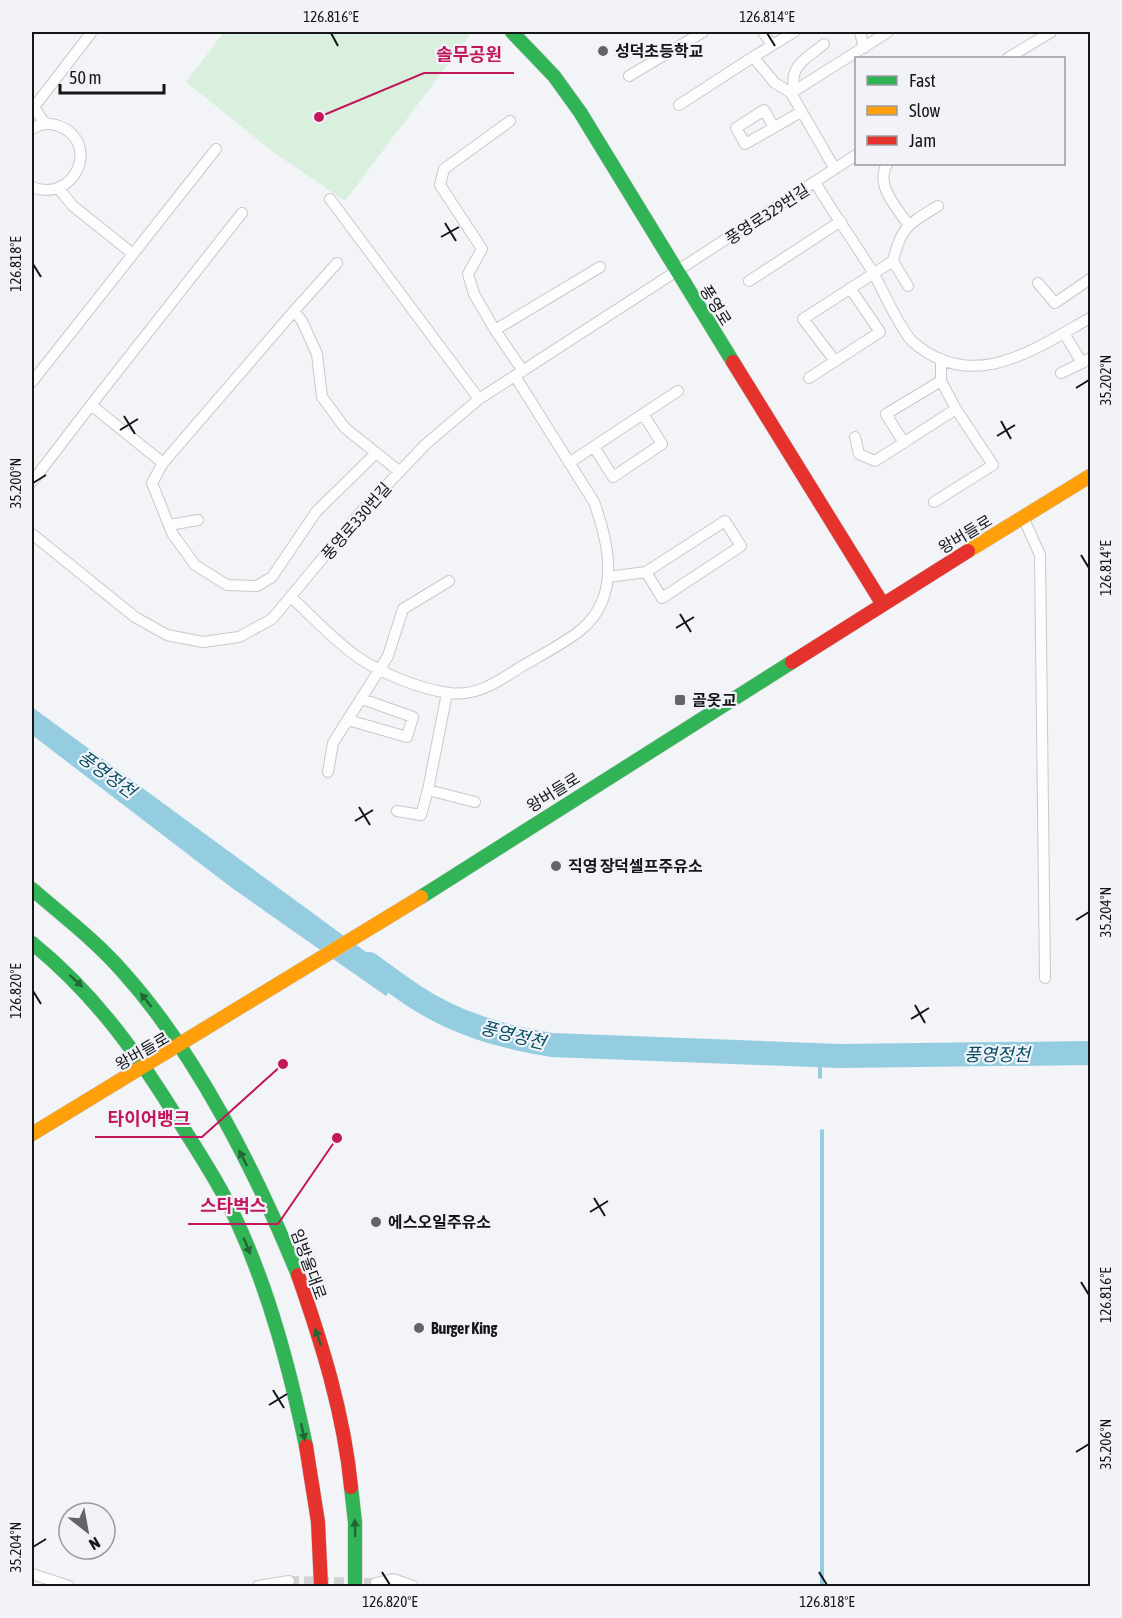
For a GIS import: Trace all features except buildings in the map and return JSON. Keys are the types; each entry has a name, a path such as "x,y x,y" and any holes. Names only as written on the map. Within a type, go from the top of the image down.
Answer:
{"main road":[{"name":"풍영로","path":"512,32 554,76 580,112 882,603"},
{"name":"왕버들로","path":"32,1134 181,1047 882,603 1090,476"},
{"name":"임방울대로","path":"32,889 123,970 181,1047 274,1217 322,1346 345,1435 354,1510 355,1587"},
{"path":"32,943 94,997 146,1067 237,1223 261,1281 293,1387 310,1460 321,1534 321,1587"}],"street":[{"path":"629,76 704,32"},
{"path":"763,32 772,45"},
{"path":"679,105 794,32"},
{"path":"860,32 864,48"},
{"path":"792,92 888,32"},
{"path":"45,124 34,106 92,33"},
{"path":"1010,57 1046,33"},
{"path":"824,44 796,68 792,78 792,92 801,112 835,169"},
{"path":"753,57 775,83 792,92"},
{"path":"774,127 801,112"},
{"path":"291,597 359,658 447,693 464,694 486,688 581,629 600,606 608,577 608,554 594,501 569,462 474,294 468,274 482,249 440,185 444,169 510,121"},
{"path":"32,129 45,124 54,124 71,133 81,151 80,163 75,174 59,189 48,191 32,187"},
{"path":"32,382 216,149"},
{"name":"풍영로329번길","path":"677,272 855,156"},
{"path":"886,165 882,172 886,191 908,224"},
{"path":"815,182 873,273 911,340 941,359 958,365 1003,363 1019,358 1090,318"},
{"path":"59,189 73,206 133,254"},
{"path":"330,199 479,399"},
{"path":"908,286 893,261 897,244 908,224 938,206"},
{"path":"32,482 242,213"},
{"path":"749,281 841,221"},
{"path":"835,361 802,319 893,261"},
{"path":"337,263 163,463 152,483 169,525 195,564 227,585 257,586 272,577 316,512 376,453"},
{"path":"495,330 600,267"},
{"name":"풍영로330번길","path":"32,534 135,616 167,635 203,642 240,637 272,619 361,512 426,444 479,399 677,272"},
{"path":"1038,283 1055,303 1090,279"},
{"path":"809,378 880,332 850,288"},
{"path":"294,311 302,321 317,354 322,397 345,428 400,472"},
{"path":"1061,373 1086,360 1064,333"},
{"path":"934,502 993,465 956,409 941,381 941,359"},
{"path":"904,443 886,414 941,381"},
{"path":"569,462 678,391"},
{"path":"91,405 163,463"},
{"path":"855,437 859,454 875,461 956,409"},
{"path":"594,447 613,477 662,444 643,414"},
{"path":"1023,517 1041,555 1045,978"},
{"path":"169,525 198,520"},
{"path":"608,577 646,572 725,521 741,546 662,598 646,572"},
{"path":"328,772 333,743 388,656 403,609 449,581"},
{"path":"397,811 421,815 447,693"},
{"path":"348,720 407,737 413,717 362,699"},
{"path":"428,790 475,802"},
{"path":"32,1574 69,1587"},
{"path":"376,1583 393,1579 413,1587"},
{"path":"258,1587 289,1581"}],"green space":[{"path":"224,32 467,32 470,35 345,201 273,152 186,82"}],"water":[{"name":"풍영정천","path":"32,707 400,977 386,996 232,888 32,735"}],"waterway":[{"name":"풍영정천","path":"369,964 430,1006 463,1022 516,1038 552,1045 839,1056 1090,1053"},
{"path":"820,1055 820,1077"},
{"path":"822,1131 822,1586"}],"tunnel":[{"path":"289,1581 376,1583"}],"traffic: fast":[{"path":"512,32 554,76 580,112 733,362"},
{"path":"421,897 792,662"},
{"path":"32,889 113,961 150,1004 175,1039 200,1077 244,1156 298,1275"},
{"path":"32,943 73,980 125,1041 172,1110 223,1195 238,1224 269,1305 286,1361 306,1446"},
{"path":"351,1487 355,1522 355,1586"}],"traffic: slow":[{"path":"968,551 1090,476"},
{"path":"32,1134 421,897"}],"traffic: jam":[{"path":"733,362 882,603"},
{"path":"792,662 968,551"},
{"path":"298,1275 331,1380 343,1433 351,1487"},
{"path":"306,1446 318,1522 321,1586"}],"place":[{"name":"성덕초등학교","path":"603,51"},
{"name":"솔무공원","path":"319,117"},
{"name":"골옷교","path":"680,700"},
{"name":"직영 장덕셀프주유소","path":"556,866"},
{"name":"타이어뱅크","path":"283,1064"},
{"name":"스타벅스","path":"337,1138"},
{"name":"에스오일주유소","path":"376,1222"},
{"name":"Burger King","path":"419,1328"}]}
